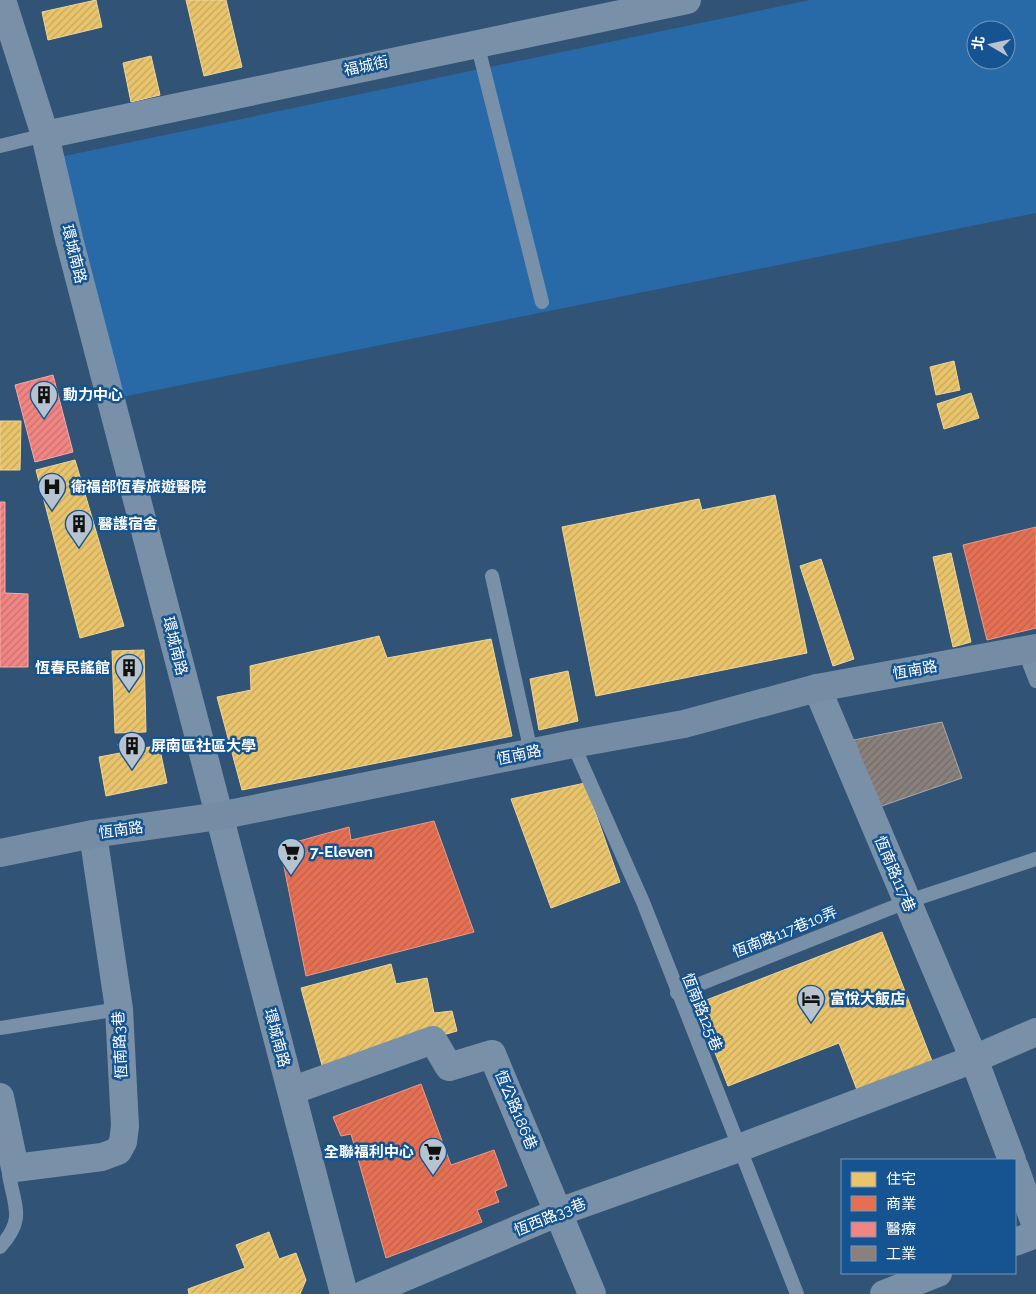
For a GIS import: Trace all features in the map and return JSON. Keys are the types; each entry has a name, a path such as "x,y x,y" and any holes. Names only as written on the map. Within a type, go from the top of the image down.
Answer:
{"street":[{"name":"環城南路","path":"2,0 45,135 69,239 344,1294"},
{"name":"福城街","path":"45,135 477,42 687,0"},
{"name":"恆南路","path":"0,852 93,834 219,816 531,752 684,724 817,688 1030,649"},
{"name":"恆南路117巷","path":"817,688 974,1059 1012,1159"},
{"name":"恆南路3巷","path":"14,1168 102,1157 118,1151 123,1142 125,1126 118,1009 93,834"},
{"path":"739,1148 974,1059 1036,1032"},
{"name":"恆公路186巷","path":"291,1091 433,1040 449,1067 492,1054 592,1294"},
{"path":"0,1097 14,1168"},
{"name":"恆西路33巷","path":"365,1294 559,1212 739,1148"},
{"path":"1016,1171 1036,1226"},
{"path":"1016,1242 1036,1234"},
{"path":"884,1294 935,1274"}],"lane":[{"path":"477,42 542,302"},
{"path":"0,146 45,135"},
{"path":"492,576 531,752"},
{"path":"1030,649 1036,681"},
{"name":"恆南路125巷","path":"574,744 642,902 797,1294"},
{"name":"恆南路117巷10弄","path":"677,993 906,902 1036,858"},
{"path":"0,1028 118,1009"},
{"path":"0,1246 13,1233 17,1220 9,1175 14,1168"}],"shaded area":[{"path":"810,0 1036,0 1036,213 112,399 55,158"}],"building: 住宅":[{"path":"96,0 102,27 48,40 42,12"},
{"path":"186,0 226,0 242,67 204,76"},
{"path":"151,56 160,95 131,102 123,63"},
{"path":"954,361 960,390 936,395 930,367"},
{"path":"971,393 979,418 944,429 937,404"},
{"path":"0,421 21,421 20,470 0,470"},
{"name":"醫護宿舍","path":"75,460 124,626 80,638 36,470"},
{"path":"775,495 807,653 596,696 562,527 699,499 702,510"},
{"path":"951,553 971,642 953,647 933,557"},
{"path":"821,559 854,659 833,666 800,566"},
{"path":"379,636 387,658 491,639 512,736 242,790 217,697 251,690 250,666"},
{"name":"恆春民謠館","path":"144,650 146,732 115,733 112,651"},
{"path":"568,671 578,721 539,730 530,679"},
{"name":"屏南區社區大學","path":"134,740 135,750 159,745 167,783 106,796 99,757 120,753 118,744"},
{"path":"585,783 620,882 551,908 511,799"},
{"name":"富悅大飯店","path":"882,932 932,1061 857,1090 839,1043 728,1086 696,1004"},
{"path":"391,964 396,984 427,978 434,1013 452,1011 457,1031 323,1069 301,988"},
{"path":"269,1232 279,1259 296,1253 306,1280 300,1294 189,1294 188,1289 245,1268 236,1245"}],"building: 商業":[{"path":"1036,527 1036,628 987,640 963,545"},
{"path":"434,821 474,932 306,976 283,862 292,843 349,827 351,840"},
{"name":"全聯福利中心","path":"421,1084 451,1165 494,1150 507,1186 495,1191 499,1202 477,1210 482,1222 386,1258 351,1134 341,1136 333,1117"}],"building: 醫療":[{"name":"動力中心","path":"53,375 73,452 35,462 15,385"},
{"path":"0,502 5,502 5,593 28,594 28,667 0,667"}],"building: 工業":[{"path":"942,722 962,778 879,807 854,740"}],"place":[{"name":"動力中心","path":"44,419"},
{"name":"衛福部恆春旅遊醫院","path":"52,511"},
{"name":"醫護宿舍","path":"79,548"},
{"name":"恆春民謠館","path":"129,692"},
{"name":"屏南區社區大學","path":"132,770"},
{"name":"7-Eleven","path":"291,876"},
{"name":"富悅大飯店","path":"811,1023"},
{"name":"全聯福利中心","path":"433,1176"}]}
